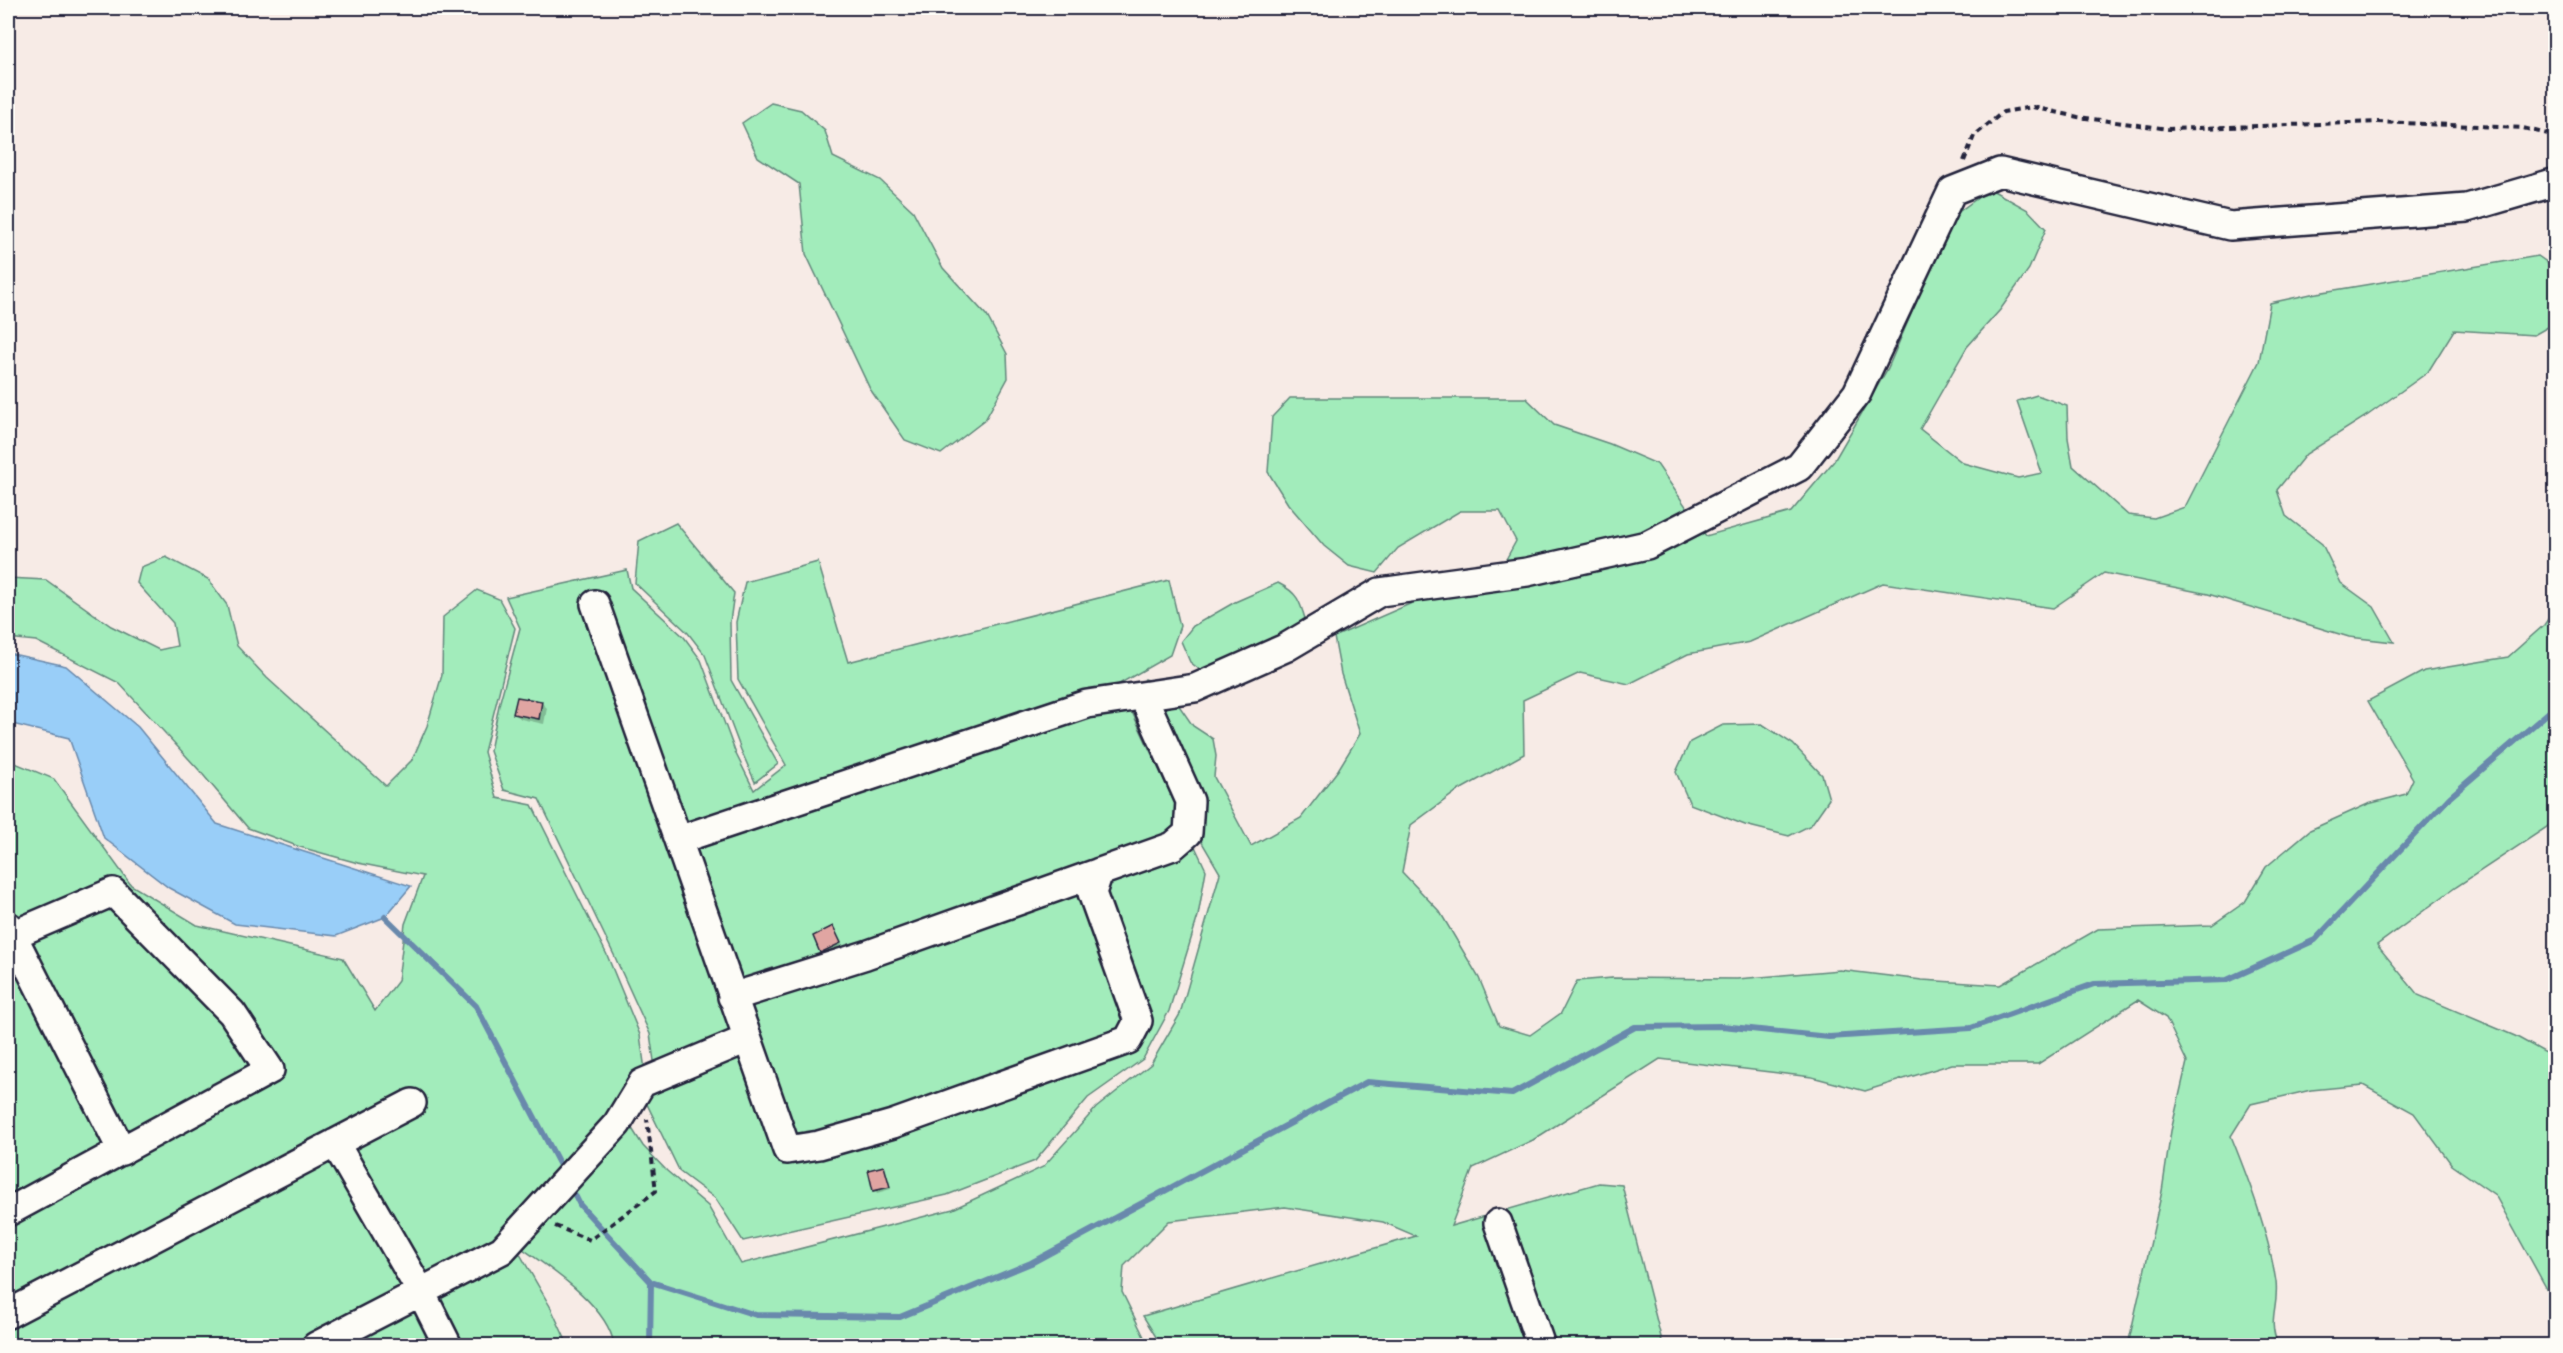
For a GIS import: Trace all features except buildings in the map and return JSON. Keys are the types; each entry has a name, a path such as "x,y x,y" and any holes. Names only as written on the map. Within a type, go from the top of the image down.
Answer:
{"street":[{"path":"678,840 1087,704 1195,688 1285,648 1380,592 1527,572 1647,545 1799,467 1857,393 1952,191 2000,172 2230,226 2467,208 2556,182"},
{"path":"595,604 787,1150 819,1145 893,1124 1128,1040 1138,1021 1092,893 1099,872"},
{"path":"732,997 866,955 1173,846 1188,833 1190,801 1143,696"},
{"path":"8,1212 122,1151 270,1070 232,1013 113,892 9,932 122,1151"},
{"path":"316,1346 502,1250 617,1124 642,1083 747,1039"},
{"path":"8,1314 412,1103"},
{"path":"335,1143 421,1292 448,1346"},
{"path":"1498,1222 1541,1346"}],"path":[{"path":"1952,191 1974,136 2002,112 2033,107 2078,117 2169,129 2378,122 2523,129 2556,136"},
{"path":"590,1240 656,1191 642,1083"}],"green space":[{"path":"771,103 801,110 825,131 833,157 880,180 913,211 943,268 987,316 1007,354 1008,378 985,420 941,454 905,440 870,389 806,254 799,184 758,157 742,123"},
{"path":"1990,189 2028,210 2046,229 2029,269 2000,310 1967,347 1920,429 1963,463 2018,478 2042,473 2017,401 2037,395 2067,406 2068,438 2073,466 2128,515 2154,518 2185,507 2259,362 2270,303 2538,256 2555,268 2555,323 2534,335 2454,330 2428,372 2368,415 2306,454 2277,490 2286,516 2322,544 2341,583 2374,607 2394,642 2349,637 2208,594 2104,573 2053,608 1883,583 1750,642 1688,654 1629,684 1580,673 1523,700 1524,754 1456,792 1411,825 1402,872 1440,912 1479,978 1499,1026 1530,1035 1561,1013 1577,981 1612,978 1737,979 1840,970 1922,980 2000,985 2098,929 2212,925 2245,902 2266,867 2310,830 2368,804 2406,794 2413,779 2368,701 2424,671 2508,657 2544,625 2555,609 2555,817 2547,827 2456,887 2377,945 2418,995 2515,1036 2555,1058 2555,1295 2548,1291 2495,1195 2452,1165 2414,1113 2363,1085 2311,1090 2251,1104 2231,1136 2258,1208 2273,1263 2276,1291 2273,1327 2278,1345 2128,1345 2162,1191 2171,1131 2187,1062 2166,1018 2138,1000 2038,1064 1952,1064 1865,1091 1812,1077 1660,1059 1533,1140 1473,1168 1451,1226 1599,1183 1622,1185 1663,1345 1161,1345 1143,1316 1416,1236 1383,1222 1285,1207 1169,1221 1124,1266 1122,1292 1148,1345 934,1346 930,1343 914,1346 614,1345 609,1330 588,1300 513,1242 551,1308 568,1345 8,1345 8,760 54,779 131,885 197,925 343,958 375,1011 398,981 405,924 423,876 358,863 300,847 248,828 199,770 119,683 36,641 8,638 8,578 46,580 111,626 159,650 177,646 173,623 137,583 141,567 166,557 208,579 227,605 237,646 267,678 386,786 412,760 427,726 442,675 443,617 477,590 499,599 515,628 484,752 497,798 532,805 607,955 640,1035 647,1084 621,1111 643,1146 667,1171 708,1206 741,1264 953,1209 1043,1167 1096,1108 1151,1064 1180,1014 1220,873 1173,793 1132,700 1145,679 1167,688 1193,726 1213,739 1216,756 1214,777 1251,846 1301,818 1338,770 1360,734 1341,674 1334,637 1504,563 1516,541 1500,511 1460,511 1398,548 1377,573 1349,566 1324,546 1288,504 1268,472 1272,417 1290,398 1526,398 1554,425 1610,444 1657,464 1706,536 1791,512 1834,461 1888,368 1953,216"},
{"path":"676,523 734,593 730,622 731,680 778,764 755,782 705,655 688,633 635,583 639,541"},
{"path":"818,562 848,662 1169,580 1180,626 1170,655 1119,684 1206,870 1198,916 1169,1011 1143,1059 1088,1098 1035,1161 947,1195 743,1241 716,1199 680,1172 645,1100 657,1081 650,1034 539,799 504,790 490,751 499,705 520,628 506,597 627,570 631,588 684,637 701,660 736,754 754,790 786,765 738,679 736,622 745,582"},
{"path":"1278,583 1290,590 1297,598 1306,622 1208,676 1190,662 1181,641 1193,626 1235,602"},
{"path":"1762,724 1793,744 1822,775 1829,799 1811,825 1789,836 1745,825 1690,804 1676,772 1690,742 1723,725"}],"water":[{"path":"8,653 66,666 138,727 217,824 411,886 385,917 336,936 235,924 169,888 104,838 69,738 8,723"}],"waterway":[{"path":"570,1185 580,1205 651,1282 756,1315 900,1317 1031,1263 1367,1082 1512,1094 1635,1027 1722,1026 1829,1037 1971,1028 2094,984 2227,980 2315,940 2450,797 2556,706"},
{"path":"385,917 476,1006 563,1171"},
{"path":"650,1346 651,1282"}]}
